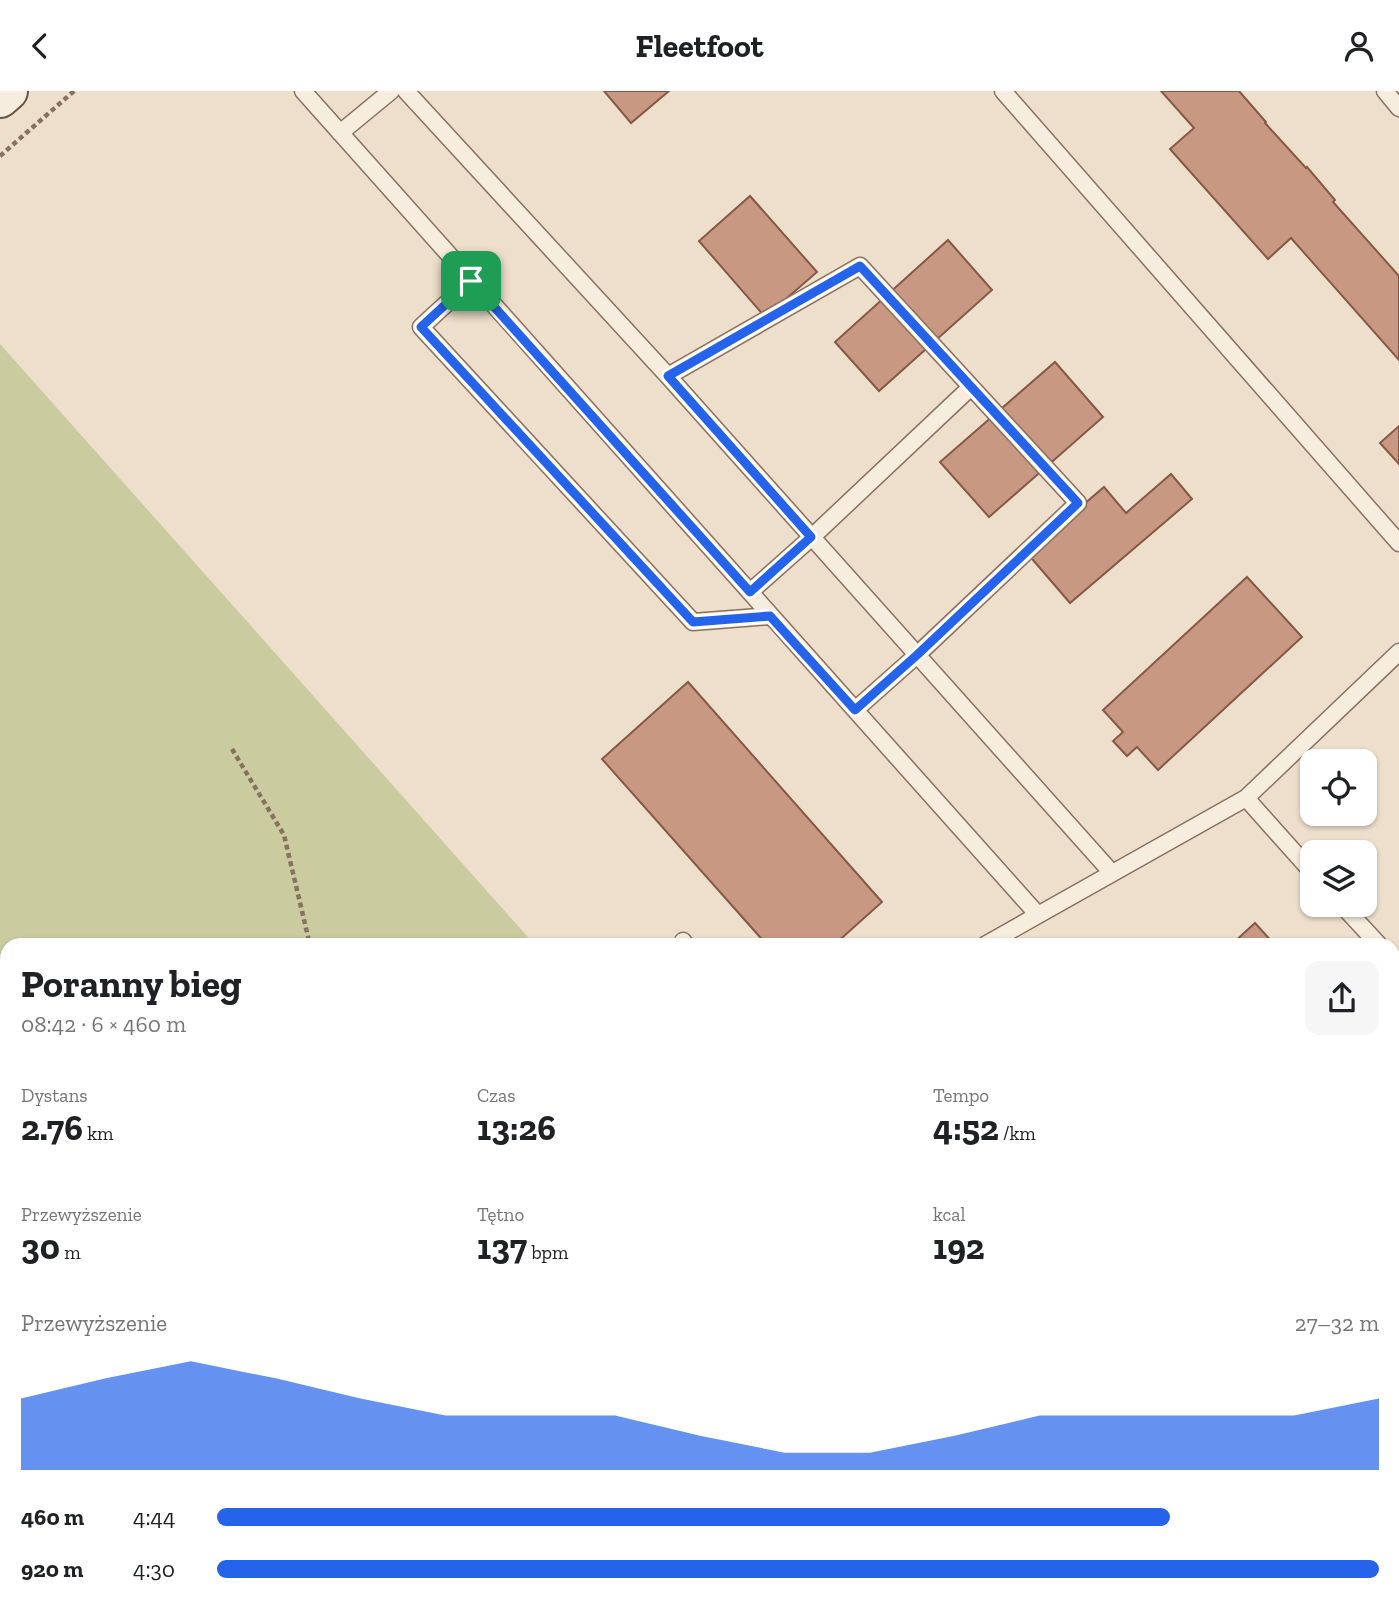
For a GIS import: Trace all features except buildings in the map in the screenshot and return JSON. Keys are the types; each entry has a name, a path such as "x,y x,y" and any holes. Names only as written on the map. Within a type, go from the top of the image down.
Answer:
{"main road":[{"path":"0,98 8,91"}],"lane":[{"path":"303,91 1038,915"},
{"path":"340,133 391,91"},
{"path":"405,91 668,376 1112,873"},
{"path":"1003,91 1399,543"},
{"path":"1385,91 1399,108"},
{"path":"668,376 860,266 1078,503 855,710"},
{"path":"471,281 421,327 693,622 770,616"},
{"path":"750,592 971,387"},
{"path":"997,938 1246,798 1399,652"},
{"path":"1246,798 1300,859"},
{"path":"1353,917 1373,938"}],"path":[{"path":"0,156 74,91"},
{"path":"232,748 284,835 308,938"}],"green space":[{"path":"0,344 529,938 0,938"}],"route":[{"path":"860,266 1078,503 855,710 770,616 693,622 421,327 471,281 750,592 811,537 668,376 860,266"}]}
